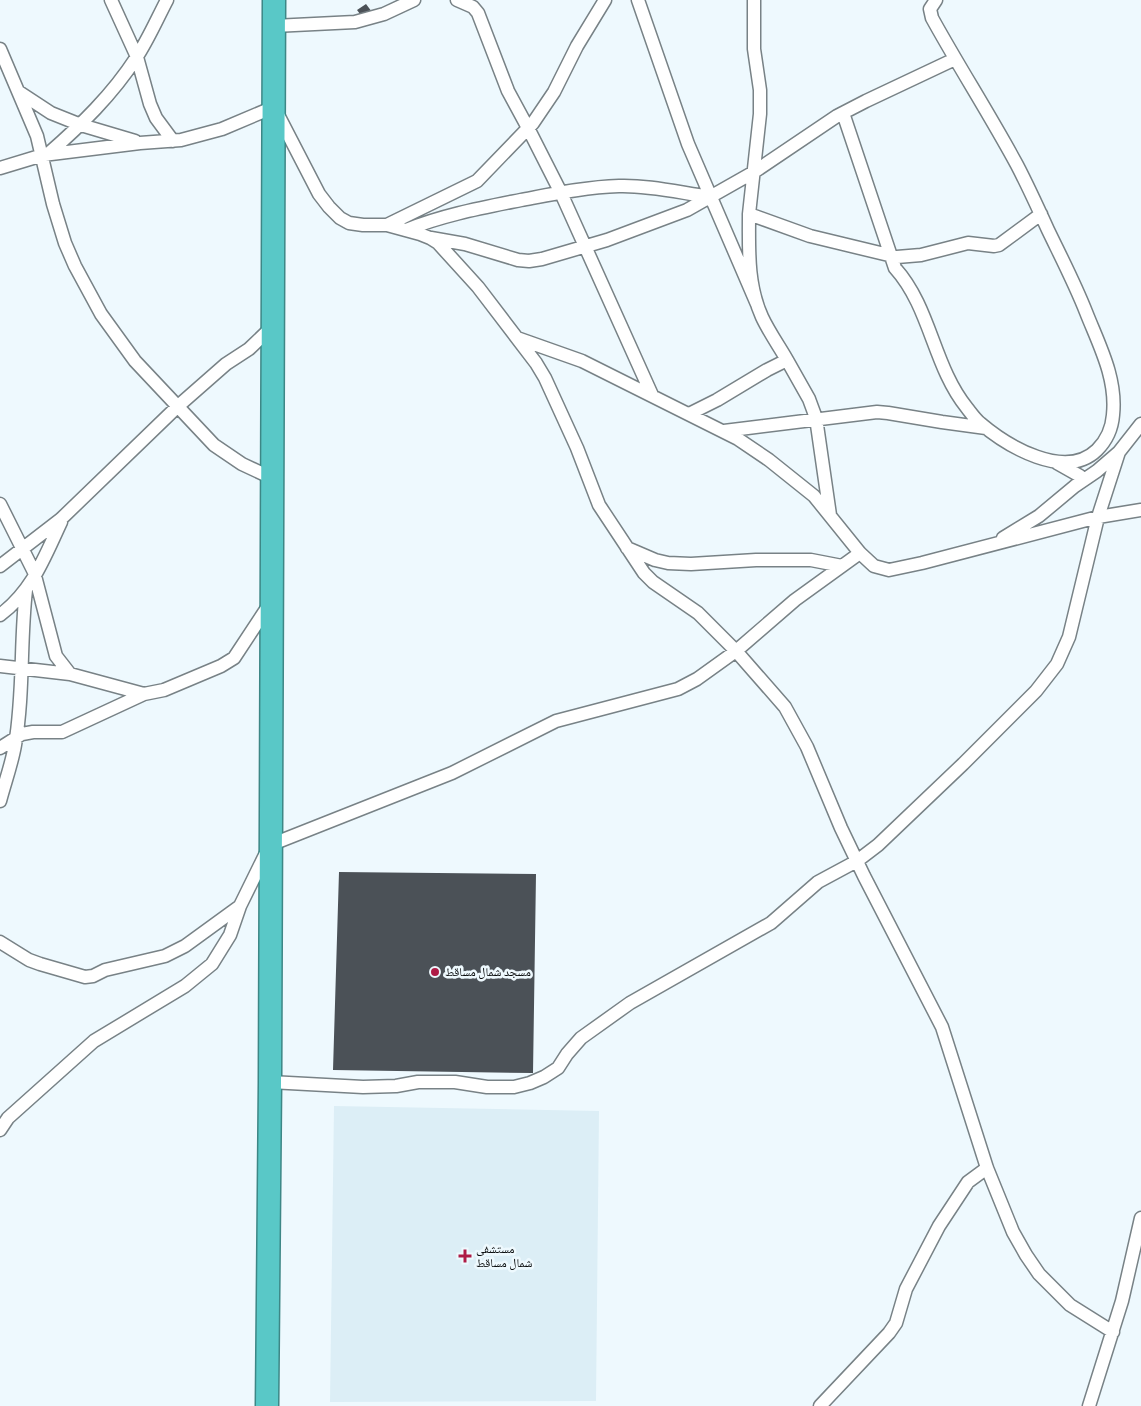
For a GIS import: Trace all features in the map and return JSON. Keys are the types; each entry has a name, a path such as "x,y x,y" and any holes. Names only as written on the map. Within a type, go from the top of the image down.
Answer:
{"highway":[{"path":"270,1402 270,845 274,0"}],"street":[{"path":"111,0 137,57 150,104 156,118 173,141"},
{"path":"46,155 81,125 112,91 137,57 167,0"},
{"path":"274,26 355,22 384,14 414,0"},
{"path":"457,0 474,7 478,14 508,91 561,193 652,395"},
{"path":"387,225 477,181 528,128 554,92 577,46 604,0"},
{"path":"596,15 616,0"},
{"path":"638,0 688,144 762,318 809,399 817,421 830,516"},
{"path":"754,0 754,49 760,90 760,114 750,214 751,276 757,304"},
{"path":"936,0 930,9 932,18 1017,165 1081,297 1109,372 1113,392 1111,429 1102,445 1092,455 1077,481"},
{"path":"0,49 46,155 50,188 65,243 84,283 115,335 135,362 222,452 272,478"},
{"path":"3,166 46,155 140,143 173,141 193,137 222,129 274,107 319,194 329,208 340,218 350,223 363,225 387,225 430,238 466,244 518,260 529,261 607,240 671,217 754,172 843,113 954,59"},
{"path":"19,92 51,113 81,125 140,143"},
{"path":"843,113 895,268 916,298 941,365 954,390 978,422 1006,442 1036,457 1057,463 1082,460 1092,455"},
{"path":"406,230 432,220 561,193 620,186 711,197"},
{"path":"750,214 810,236 891,256 905,257 921,255 968,243 1000,245 1040,214"},
{"path":"430,238 438,243 478,287 536,363 545,378 577,448 599,505 648,578 698,613 736,651 785,707 807,747 857,861 942,1026 987,1168 1013,1232 1035,1269 1070,1305 1113,1332"},
{"path":"1,564 46,533 177,407 226,364 249,349 273,326"},
{"path":"516,337 582,361 738,439 769,460 814,496 860,553 874,566 889,570 1098,517 1139,511"},
{"path":"689,414 787,360"},
{"path":"723,432 877,412 888,412 986,428"},
{"path":"993,544 1038,516 1077,481 1097,471 1119,452 1141,424"},
{"path":"270,1082 363,1087 396,1086 418,1082 455,1082 487,1087 514,1087 530,1083 558,1068 581,1038 630,1003 771,923 818,882 857,861 878,845 983,744 1036,691 1057,664 1069,637 1098,517 1119,452"},
{"path":"1057,463 1077,481"},
{"path":"0,504 35,576 56,656 70,674"},
{"path":"0,615 14,605 26,590 35,576 64,516"},
{"path":"627,548 655,560 691,564 756,560 810,560 842,566"},
{"path":"0,1130 8,1118 94,1041 186,986 212,964 230,935 240,906 270,845 452,773 556,721 678,689 698,679 736,651 795,600 860,553"},
{"path":"0,801 16,738 22,668 22,622 26,590"},
{"path":"0,748 22,734 62,732 144,694 164,690 221,666 234,658 271,603"},
{"path":"0,666 70,674 144,694"},
{"path":"0,942 29,960 85,977 93,976 105,970 165,956 185,946 240,906"},
{"path":"823,1404 896,1323 906,1289 939,1226 968,1182 987,1168"},
{"path":"1089,1406 1122,1301 1141,1218"}],"shaded area":[{"name":"مستشفى شمال مساقط","path":"334,1106 599,1111 596,1401 330,1402"}],"building":[{"path":"366,4 372,12 363,18 357,10"},
{"name":"مسجد شمال مساقط","path":"339,872 536,874 533,1073 333,1070"}],"place":[{"name":"مسجد شمال مساقط","path":"435,972"},
{"name":"مستشفى شمال مساقط","path":"465,1256"}]}
